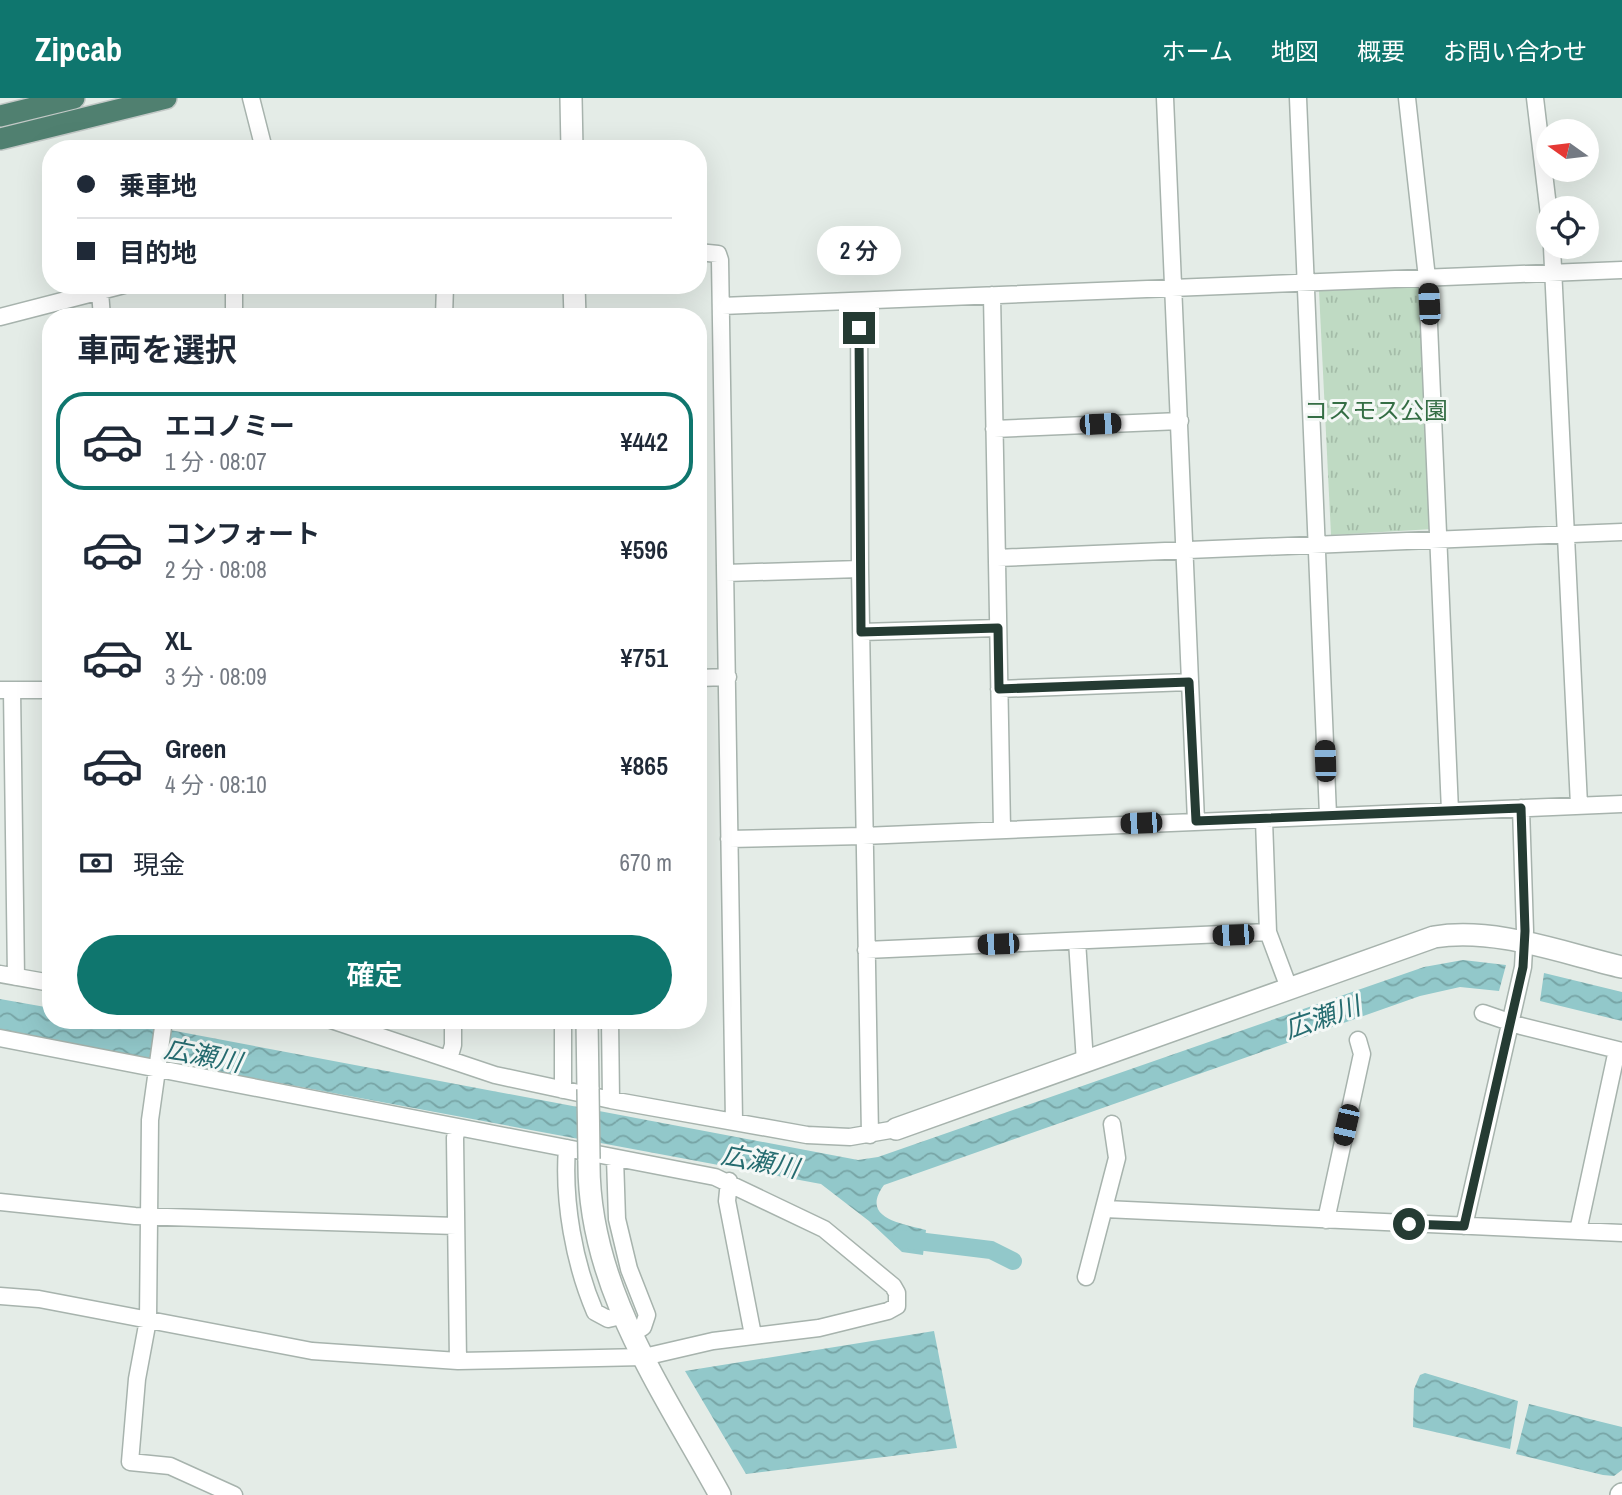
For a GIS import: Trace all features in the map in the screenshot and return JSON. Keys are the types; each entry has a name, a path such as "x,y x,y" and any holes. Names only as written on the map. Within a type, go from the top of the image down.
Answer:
{"highway":[{"path":"0,116 74,98"},
{"path":"0,139 166,98"}],"street":[{"path":"251,98 262,140"},
{"path":"571,98 572,140"},
{"path":"1165,98 1196,821"},
{"path":"1298,98 1328,816"},
{"path":"1407,98 1427,278 1450,811"},
{"path":"1535,98 1547,196"},
{"path":"707,253 718,254 722,306 734,1121"},
{"path":"1553,259 1579,805"},
{"path":"722,306 1622,270"},
{"path":"0,317 92,294"},
{"path":"992,295 1002,829"},
{"path":"859,301 863,836 870,1135"},
{"path":"994,429 1180,421"},
{"path":"997,558 1622,532"},
{"path":"726,573 860,569"},
{"path":"861,632 998,628"},
{"path":"707,678 728,677"},
{"path":"999,689 1189,682"},
{"path":"42,690 6,690 8,976 42,982"},
{"path":"729,839 863,836 1622,804"},
{"path":"1464,1226 1525,945 1521,808"},
{"path":"1265,820 1268,932 1289,988"},
{"path":"866,950 1268,932"},
{"path":"358,1029 495,1076 807,1135 870,1135 896,1129 1434,937 1469,933 1622,967"},
{"path":"1077,941 1084,1062"},
{"path":"1483,1013 1620,1050 1578,1231"},
{"path":"163,1029 150,1119 148,1320 137,1380 130,1462 170,1466 234,1495"},
{"path":"449,1059 453,1045 453,1029"},
{"path":"563,1029 563,1090"},
{"path":"587,1029 589,1159 595,1225 626,1325 720,1495"},
{"path":"610,1029 611,1100"},
{"path":"0,1038 158,1065 729,1181 824,1229 893,1286 897,1293 897,1306 819,1328 753,1335 644,1357 458,1361 312,1351 39,1299 0,1296"},
{"path":"1326,1220 1362,1054 1358,1040"},
{"path":"1086,1277 1117,1158 1112,1124"},
{"path":"457,1127 454,1138 458,1361"},
{"path":"568,1148 568,1189 573,1233 593,1307 599,1315 626,1325 646,1321 645,1310 624,1251 616,1210 615,1158"},
{"path":"729,1181 727,1201 753,1335"},
{"path":"0,1202 149,1216 456,1226"},
{"path":"1105,1209 1622,1233"}],"green space":[{"name":"コスモス公園","path":"1422,286 1433,529 1331,535 1319,291"}],"water":[{"name":"広瀬川","path":"1463,960 1506,965 1499,991 1460,987 1420,996 884,1185 877,1206 888,1218 926,1230 923,1255 902,1252 869,1221 821,1184 0,1031 0,999 42,1006 42,1029 165,1029 858,1160 878,1157 1424,967"},
{"path":"1544,973 1622,992 1622,1021 1540,1001"},
{"path":"934,1331 957,1448 746,1474 685,1371"},
{"path":"1425,1373 1518,1401 1510,1449 1413,1427 1414,1389 1420,1375"},
{"path":"1529,1404 1622,1427 1622,1470 1614,1476 1603,1475 1516,1454"}],"waterway":[{"path":"901,1239 991,1250 1013,1261"}],"route":[{"path":"859,328 861,632 998,628 999,689 1189,682 1196,821 1521,808 1525,931 1523,967 1464,1226 1409,1224"}]}
